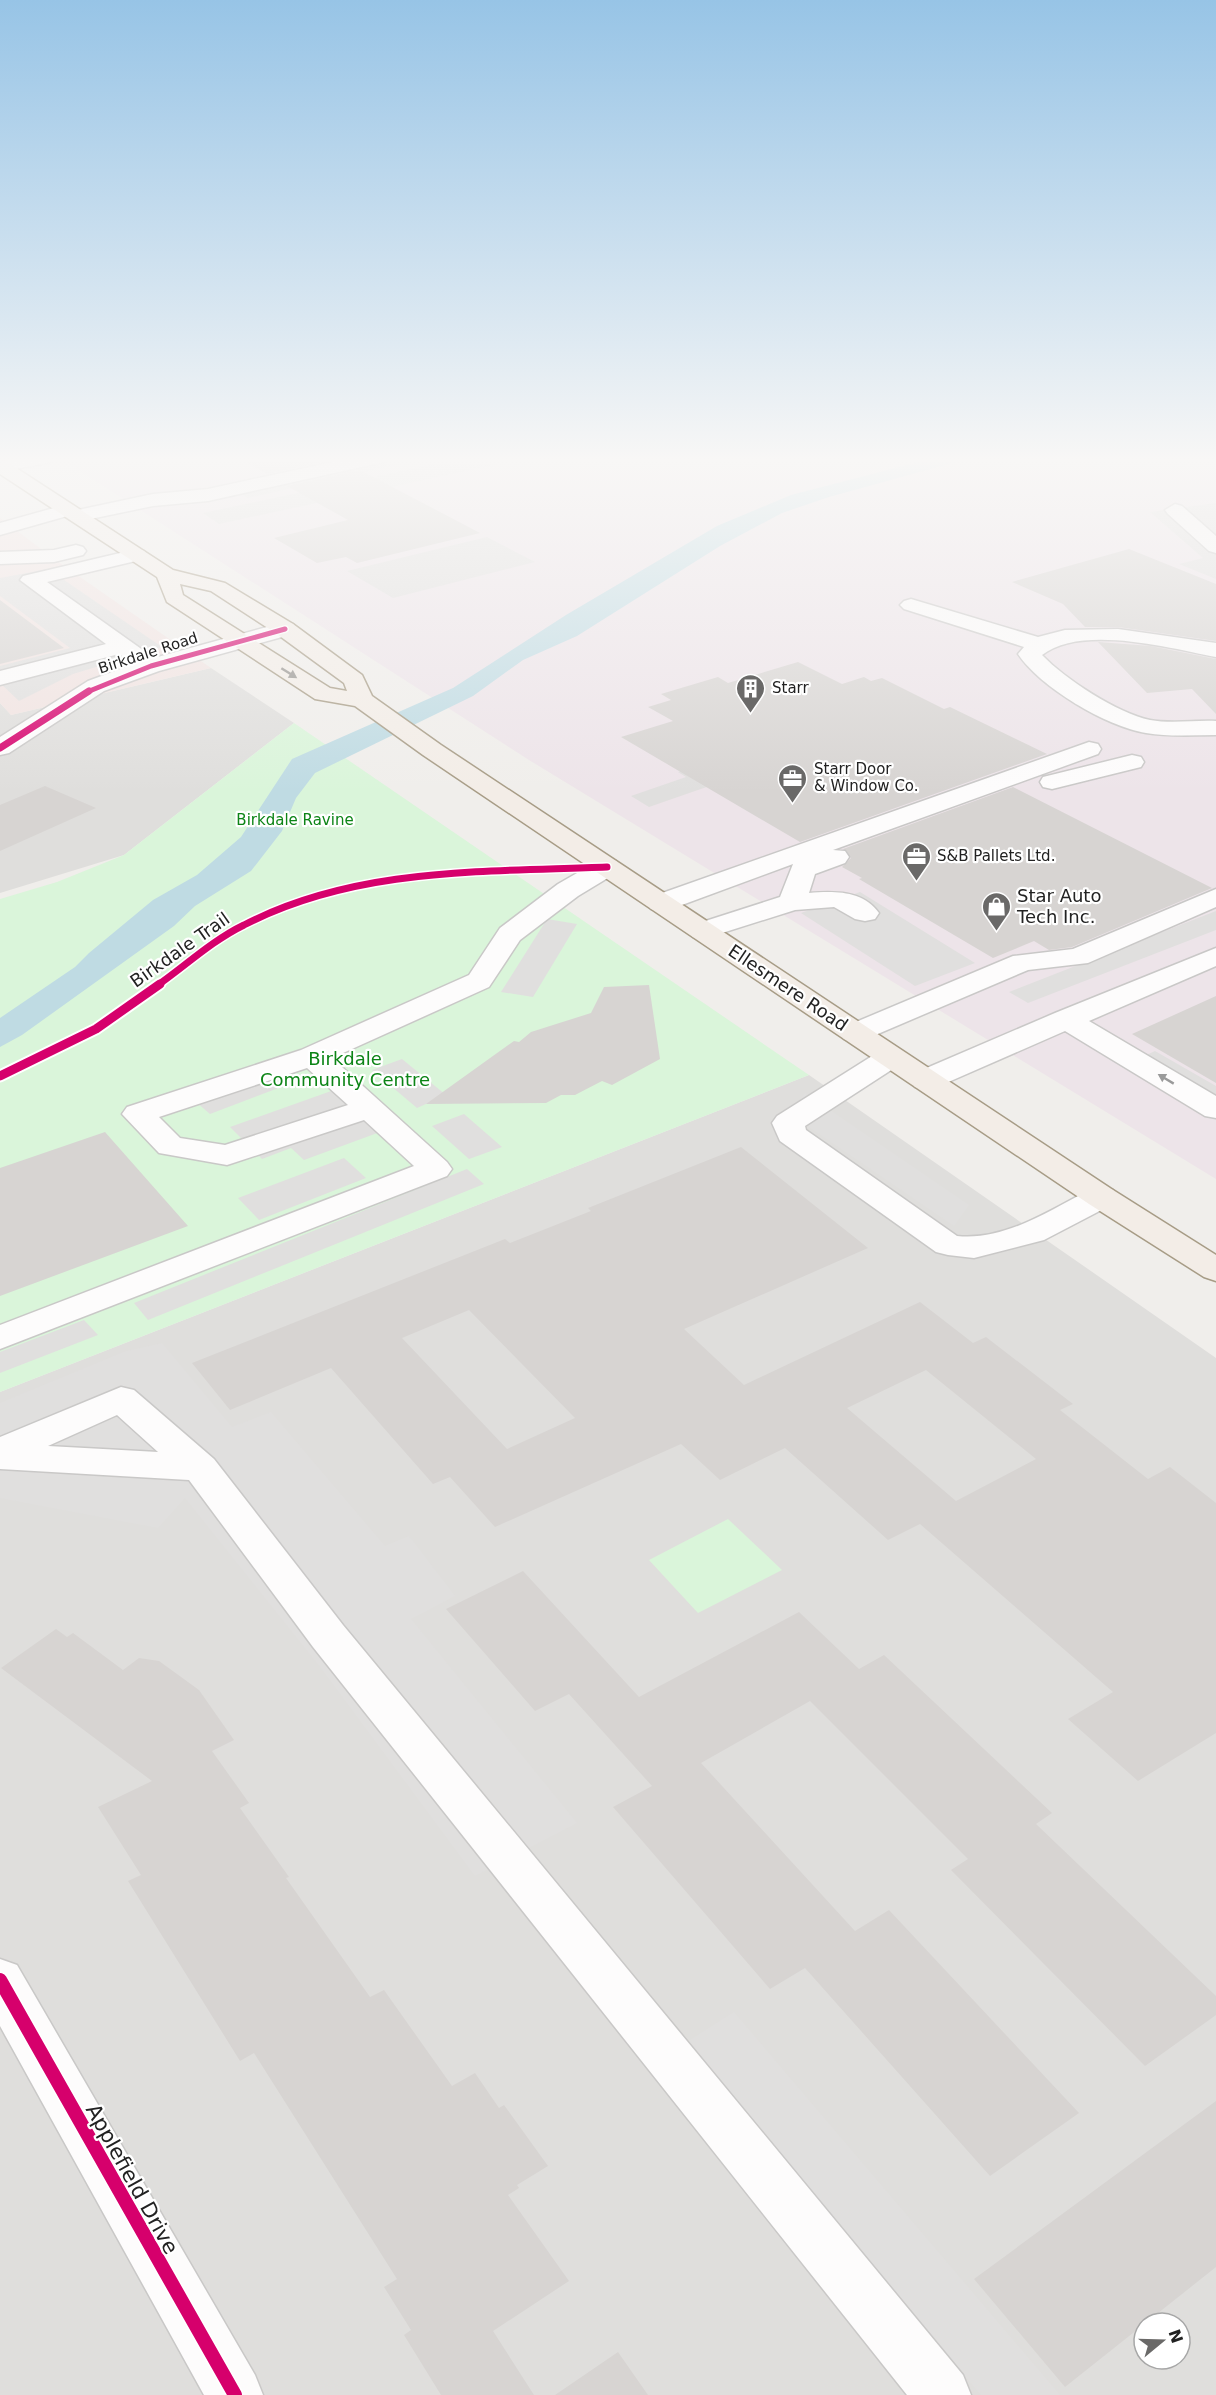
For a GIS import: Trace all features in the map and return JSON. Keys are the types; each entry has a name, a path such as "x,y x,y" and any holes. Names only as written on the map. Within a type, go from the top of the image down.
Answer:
{"main road":[{"name":"Ellesmere Road","path":"158,569 166,574 218,587 285,629 354,680 362,700"},
{"name":"Ellesmere Road","path":"166,574 174,598 323,694 362,700 432,750 855,1033 1101,1197 1216,1270"}],"street":[{"path":"78,569 30,580 151,666"},
{"path":"911,604 1037,644"},
{"name":"Birkdale Road","path":"0,748 96,686 151,666 285,629"},
{"path":"1216,650 1089,633 1048,639 1037,644 1029,654 1038,665 1096,704 1146,726 1216,728"},
{"path":"0,678 123,646"},
{"path":"661,903 1089,749"},
{"path":"792,902 802,869 1051,782 1132,762"},
{"path":"370,1108 227,1155 170,1146 138,1114 312,1056 479,981 510,934 568,890 607,867"},
{"path":"855,1033 1023,962 1078,957 1216,897"},
{"path":"703,931 792,902 839,900 865,913"},
{"path":"926,1080 1216,956"},
{"path":"1065,1019 1216,1109"},
{"path":"0,1338 436,1169 312,1056"},
{"path":"891,1057 788,1123 790,1134 948,1245 974,1248 1032,1233 1101,1197"},
{"path":"0,1454 121,1399 201,1468 343,1654 943,2395"},
{"path":"0,1454 201,1468"},
{"name":"Applefield Drive","path":"0,1980 235,2395"}],"shaded area":[{"path":"0,569 68,569 211,668 11,715 0,703"},
{"path":"48,569 162,647 73,674 19,701 0,683 0,666 70,648 0,596 0,578"},
{"path":"232,569 1216,569 1216,1179 529,760"},
{"path":"356,569 508,569 393,598 347,571"},
{"path":"1191,569 1216,569 1216,579"},
{"path":"211,668 294,723 124,855 0,893 0,703 11,715"},
{"path":"779,738 807,752 649,807 631,796 686,777 678,772"},
{"path":"860,892 975,963 915,986 801,913"},
{"path":"1216,911 1216,930 1028,1003 1009,992"},
{"path":"547,919 577,924 533,997 501,992"},
{"path":"1155,1051 1216,1086 1216,1118 1125,1065"},
{"path":"402,1059 446,1095 417,1108 372,1070"},
{"path":"809,1075 1216,1358 1216,2395 0,2395 0,1392"},
{"path":"267,1076 281,1087 210,1114 196,1102"},
{"path":"334,1090 380,1132 304,1160 291,1148 262,1159 230,1127"},
{"path":"805,1093 969,1205 954,1226 790,1114"},
{"path":"464,1114 502,1147 469,1159 432,1126"},
{"path":"344,1158 366,1178 259,1220 238,1198"},
{"path":"467,1169 484,1184 148,1320 134,1303"},
{"path":"84,1320 98,1335 0,1373 0,1352"},
{"path":"162,1343 232,1427 271,1412 385,1546 409,1536 455,1596 411,1619 577,1823 475,1876 321,1668 185,1498 158,1528 0,1498 0,1403 126,1351"},
{"path":"734,2012 1060,2395 981,2395 682,2045"}],"green space":[{"name":"Birkdale Community Centre","path":"294,723 809,1075 0,1392 0,899 57,882 124,855"},
{"path":"728,1519 782,1570 698,1613 649,1560"}],"water":[{"path":"644,569 684,569 577,636 523,660 473,696 315,773 296,798 282,831 251,871 195,906 174,926 22,1035 0,1047 0,1018 75,967 153,900 197,875 241,837 292,759 453,688 566,615"}],"building":[{"path":"1059,569 1178,569 1216,584 1216,641 1118,627 1085,627 1063,604 1012,582"},
{"path":"0,600 64,648 0,664"},
{"path":"1098,642 1151,646 1216,659 1216,714 1192,689 1147,693"},
{"path":"798,662 842,684 864,677 871,681 882,678 944,709 950,707 1047,754 800,842 621,737 673,721 648,707 671,700 661,694 718,677 728,683"},
{"path":"45,786 96,808 0,851 0,805"},
{"path":"1013,787 1212,888 1072,947 1049,950 1034,941 993,958 842,867 851,858 843,849"},
{"path":"649,985 660,1059 612,1085 602,1081 575,1095 561,1095 546,1103 426,1104 514,1041 519,1042 531,1032 591,1013 604,987"},
{"path":"1216,996 1216,1083 1132,1034"},
{"path":"105,1132 188,1226 0,1296 0,1168"},
{"path":"741,1147 868,1248 684,1329 744,1385 920,1302 973,1343 986,1337 1073,1404 1060,1410 1148,1479 1170,1467 1216,1503 1216,1733 1138,1781 1068,1719 1113,1692 920,1524 888,1540 785,1448 720,1480 681,1444 495,1527 450,1477 433,1484 331,1368 230,1410 192,1363 505,1239 510,1243 591,1211 588,1208","holes":["469,1310 575,1418 507,1449 402,1338","926,1370 1036,1459 956,1501 847,1408"]},
{"path":"523,1571 639,1697 799,1612 859,1669 884,1655 1052,1813 1036,1824 1216,1996 1216,2015 1145,2066 951,1870 968,1859 810,1701 701,1763 855,1931 889,1910 1079,2113 990,2176 805,1968 770,1989 613,1807 652,1786 569,1694 535,1711 446,1609"},
{"path":"56,1629 67,1637 73,1633 123,1670 139,1658 159,1661 199,1690 234,1740 212,1751 249,1803 240,1808 370,1997 384,1990 452,2086 475,2073 499,2108 504,2105 548,2166 517,2185 519,2188 508,2195 569,2281 493,2331 534,2395 441,2395 404,2335 411,2330 384,2287 397,2279 254,2053 240,2061 128,1881 141,1875 98,1807 152,1781 1,1668"},
{"path":"1216,2101 1216,2267 1161,2311 1132,2311 1132,2334 1065,2387 974,2279"},
{"path":"618,2352 648,2395 555,2395"}],"cycle path":[{"path":"0,748 96,686 151,666 285,629"},
{"name":"Birkdale Trail","path":"0,1076 96,1029 243,925 329,891 419,874 607,867"},
{"path":"0,1980 235,2395"}],"place":[{"name":"Starr","path":"751,714"},
{"name":"Starr Door & Window Co.","path":"793,804"},
{"name":"S&B Pallets Ltd.","path":"916,882"},
{"name":"Star Auto Tech Inc.","path":"996,932"}],"park label":[{"name":"Birkdale Ravine","path":"295,820"}]}
